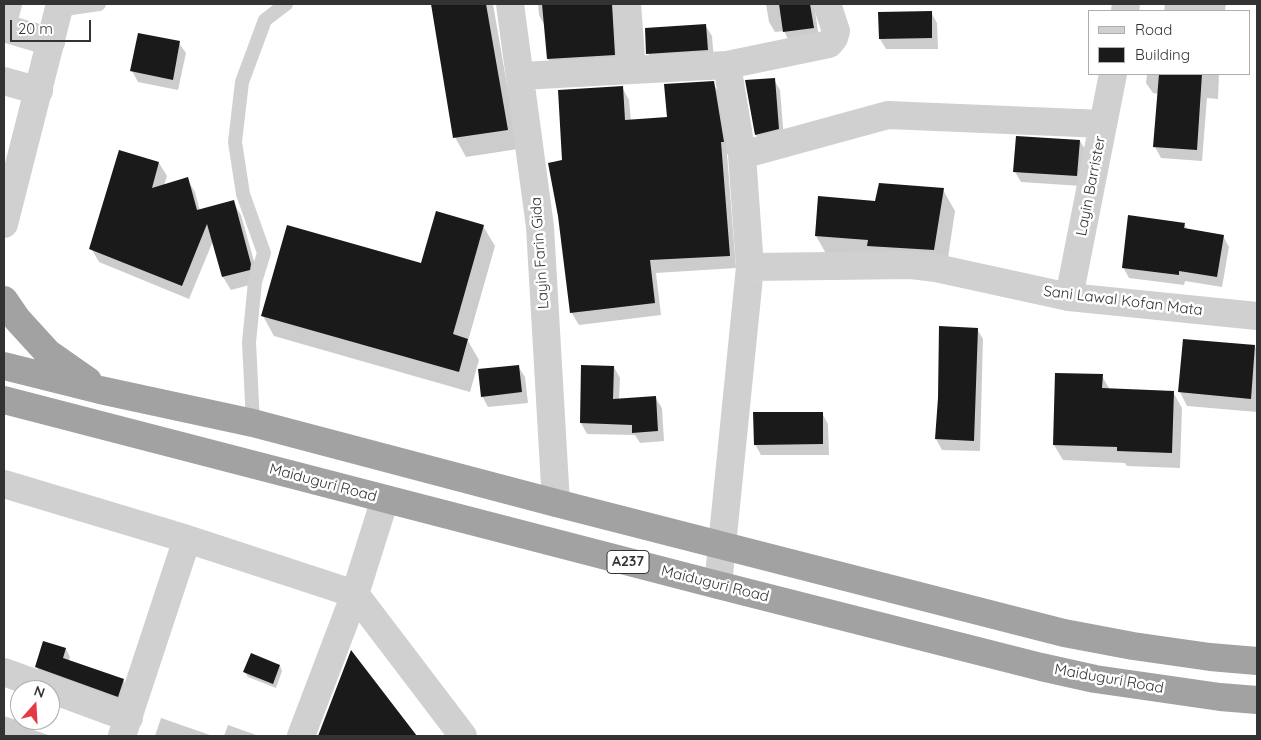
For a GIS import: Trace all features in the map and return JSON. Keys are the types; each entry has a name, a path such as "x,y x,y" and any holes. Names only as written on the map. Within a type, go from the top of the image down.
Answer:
{"highway":[{"path":"4,300 17,319 48,353 100,390"},
{"path":"4,366 100,390 253,423 1064,633 1133,646 1210,657 1257,661"},
{"name":"Maiduguri Road","path":"4,400 718,585 1094,679 1257,700"}],"street":[{"path":"4,19 8,4"},
{"name":"Layin Farin Gida","path":"510,4 540,227 556,503"},
{"path":"627,4 632,70"},
{"path":"521,76 727,65 829,44 834,38 836,31 827,4"},
{"path":"4,224 59,7"},
{"path":"4,28 51,42"},
{"path":"718,585 750,267 742,155 727,65"},
{"name":"Layin Barrister","path":"1069,297 1112,75"},
{"path":"4,81 39,91"},
{"path":"742,155 888,115 1103,124"},
{"name":"Sani Lawal Kofan Mata","path":"750,267 911,265 936,268 1069,297 1257,316"},
{"path":"4,484 187,539 355,594 463,736"},
{"path":"301,736 355,594 385,499"},
{"path":"4,672 126,727 187,539"}],"lane":[{"path":"59,7 99,4"},
{"path":"253,423 249,342 255,282 264,253 243,194 235,142 242,82 265,20 286,4"}],"building":[{"path":"431,4 486,4 508,130 453,138"},
{"path":"542,4 612,4 615,55 547,59"},
{"path":"779,4 810,4 814,28 783,32"},
{"path":"932,11 932,38 879,39 878,12"},
{"path":"706,24 708,50 646,54 645,28"},
{"path":"138,33 180,41 173,80 130,71"},
{"path":"1159,75 1202,75 1197,150 1153,147"},
{"path":"775,78 779,129 755,135 745,80"},
{"path":"714,81 724,142 721,142 730,256 650,260 655,303 570,313 558,216 548,163 562,160 558,90 623,86 625,120 667,117 664,84"},
{"path":"1016,136 1080,140 1077,176 1013,172"},
{"path":"119,150 159,162 152,188 188,177 197,210 234,200 251,264 250,270 222,277 207,224 182,286 89,249"},
{"path":"879,183 944,188 934,250 867,246 868,240 815,236 818,196 875,201"},
{"path":"436,211 484,225 453,334 468,339 459,372 261,316 287,225 421,263"},
{"path":"1128,215 1185,223 1184,228 1224,235 1217,277 1179,271 1179,275 1122,268"},
{"path":"939,326 978,328 974,441 935,439 938,398"},
{"path":"1183,339 1255,345 1251,399 1178,392"},
{"path":"519,365 522,392 481,397 478,369"},
{"path":"581,365 614,366 613,399 656,396 658,431 632,433 632,425 580,423"},
{"path":"1055,373 1103,374 1102,388 1174,391 1172,453 1117,451 1117,447 1053,445"},
{"path":"753,412 823,412 823,444 754,445"},
{"path":"43,641 66,648 63,658 124,679 118,697 35,667"},
{"path":"351,650 417,736 318,736"},
{"path":"251,653 280,665 273,684 243,672"}]}
